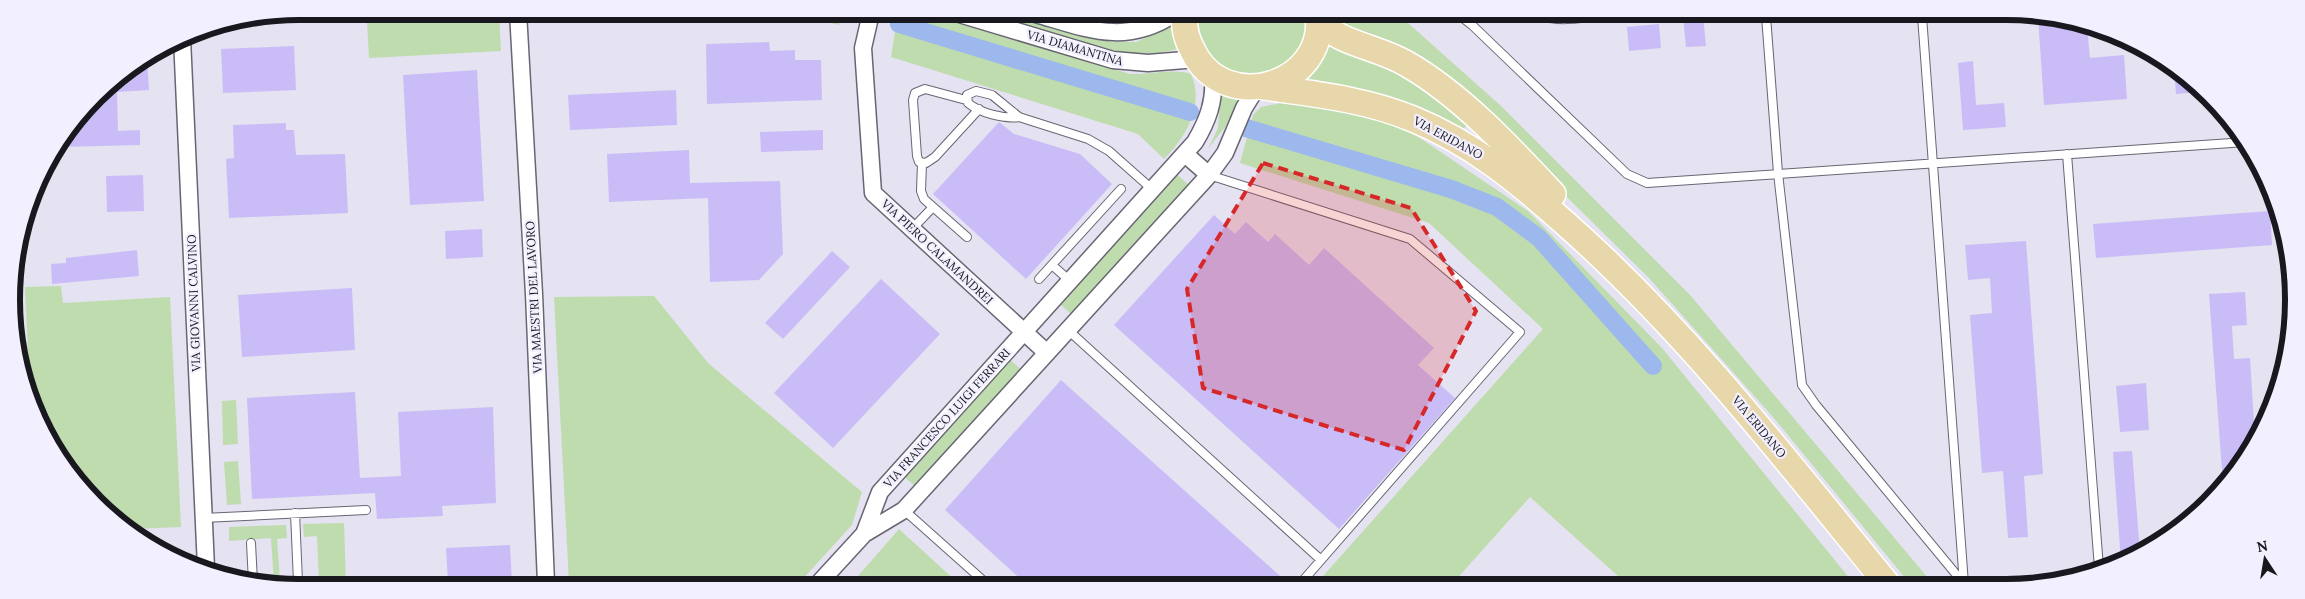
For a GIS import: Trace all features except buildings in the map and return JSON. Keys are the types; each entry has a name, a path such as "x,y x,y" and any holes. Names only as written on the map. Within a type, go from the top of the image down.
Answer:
{"main road":[{"path":"1186,20 1187,41 1205,67"},
{"name":"VIA ERIDANO","path":"1260,87 1278,82 1292,74 1303,64 1314,43 1318,20"},
{"name":"VIA ERIDANO","path":"1319,20 1324,27 1349,40 1385,52 1407,63 1445,91 1542,182 1623,276 1727,390 1883,579"},
{"name":"VIA ERIDANO","path":"1205,67 1234,85 1260,87 1370,104 1412,118 1452,138 1490,161 1519,184 1623,276"}],"street":[{"name":"VIA MAESTRI DEL LAVORO","path":"518,20 534,294 546,579"},
{"name":"VIA PIERO CALAMANDREI","path":"870,20 863,48 873,193 1024,332"},
{"name":"VIA DIAMANTINA","path":"979,20 1113,60 1205,67"},
{"name":"VIA DIAMANTINA","path":"1057,20 1111,34 1141,30 1165,20"},
{"name":"VIA GIOVANNI CALVINO","path":"182,46 206,563"},
{"name":"VIA FRANCESCO LUIGI FERRARI","path":"864,534 880,492 1195,142 1214,98 1205,67"},
{"name":"VIA FRANCESCO LUIGI FERRARI","path":"823,579 864,534 904,510 1209,175 1225,153 1244,108 1260,87"},
{"path":"1185,154 1209,175"},
{"path":"1024,332 1047,353"}],"lane":[{"path":"1466,20 1627,174 1646,183 2237,143"},
{"path":"1766,20 1778,173 1802,385 1816,405 1961,579"},
{"path":"1922,20 1965,579"},
{"path":"967,237 924,199 922,191 922,163 917,156 913,100 915,93 925,88 966,100 979,109 1000,116 1019,117 1088,139 1108,151 1153,190"},
{"path":"966,100 967,95 972,91 987,93 998,99 1019,117"},
{"path":"922,163 934,157 979,109"},
{"path":"2067,154 2099,563"},
{"path":"1209,175 1410,239 1520,332 1304,579"},
{"path":"1039,279 1121,189"},
{"path":"912,229 933,207"},
{"path":"1052,265 1070,282"},
{"path":"1068,330 1321,560"},
{"path":"204,518 366,510"},
{"path":"904,510 981,579"},
{"path":"295,513 298,579"},
{"path":"251,543 252,575"}],"highlighted area":[{"path":"1263,163 1411,208 1476,311 1404,450 1203,388 1187,289"}],"green space":[{"path":"499,20 501,51 369,58 367,21"},
{"path":"819,20 841,20 839,25"},
{"path":"897,20 952,20 1130,74 1183,72 1191,74 1195,85 1196,97 1191,120 1186,131 1164,159 1138,134 891,57"},
{"path":"1008,20 1036,20 1111,42 1136,42 1173,26 1178,49 1150,55 1109,50"},
{"path":"1110,20 1135,20 1126,21"},
{"path":"1192,20 1309,20 1302,51 1272,76 1233,78 1201,55"},
{"path":"1341,20 1405,20 1500,105 1690,295 1929,579 1906,579 1773,417 1649,278 1442,74 1412,51 1356,33"},
{"path":"1326,43 1346,53 1387,64 1406,72 1468,125 1460,131 1284,85 1304,72 1321,57"},
{"path":"1220,92 1240,99 1225,127 1208,149 1218,128"},
{"path":"1281,103 1324,107 1382,120 1414,134 1528,211 1662,348 1850,579 1621,579 1530,497 1456,579 1320,579 1543,329 1429,223 1240,163 1253,115 1261,107"},
{"path":"1173,171 1191,187 1074,317 1057,301"},
{"path":"61,286 63,303 170,297 181,527 140,529 115,510 89,484 67,455 41,406 29,367 25,287"},
{"path":"654,296 709,364 862,492 852,525 803,579 569,579 554,297"},
{"path":"1007,357 1023,371 917,488 901,474"},
{"path":"236,400 238,444 223,445 222,401"},
{"path":"238,461 241,504 227,505 224,462"},
{"path":"344,523 346,579 319,579 317,536 304,537 303,524"},
{"path":"286,525 287,538 277,539 280,578 274,578 271,538 229,541 229,527"},
{"path":"899,529 954,579 855,579"}],"waterway":[{"path":"899,24 1190,112"},
{"path":"1246,128 1451,189 1497,207 1539,238 1653,366"}]}
